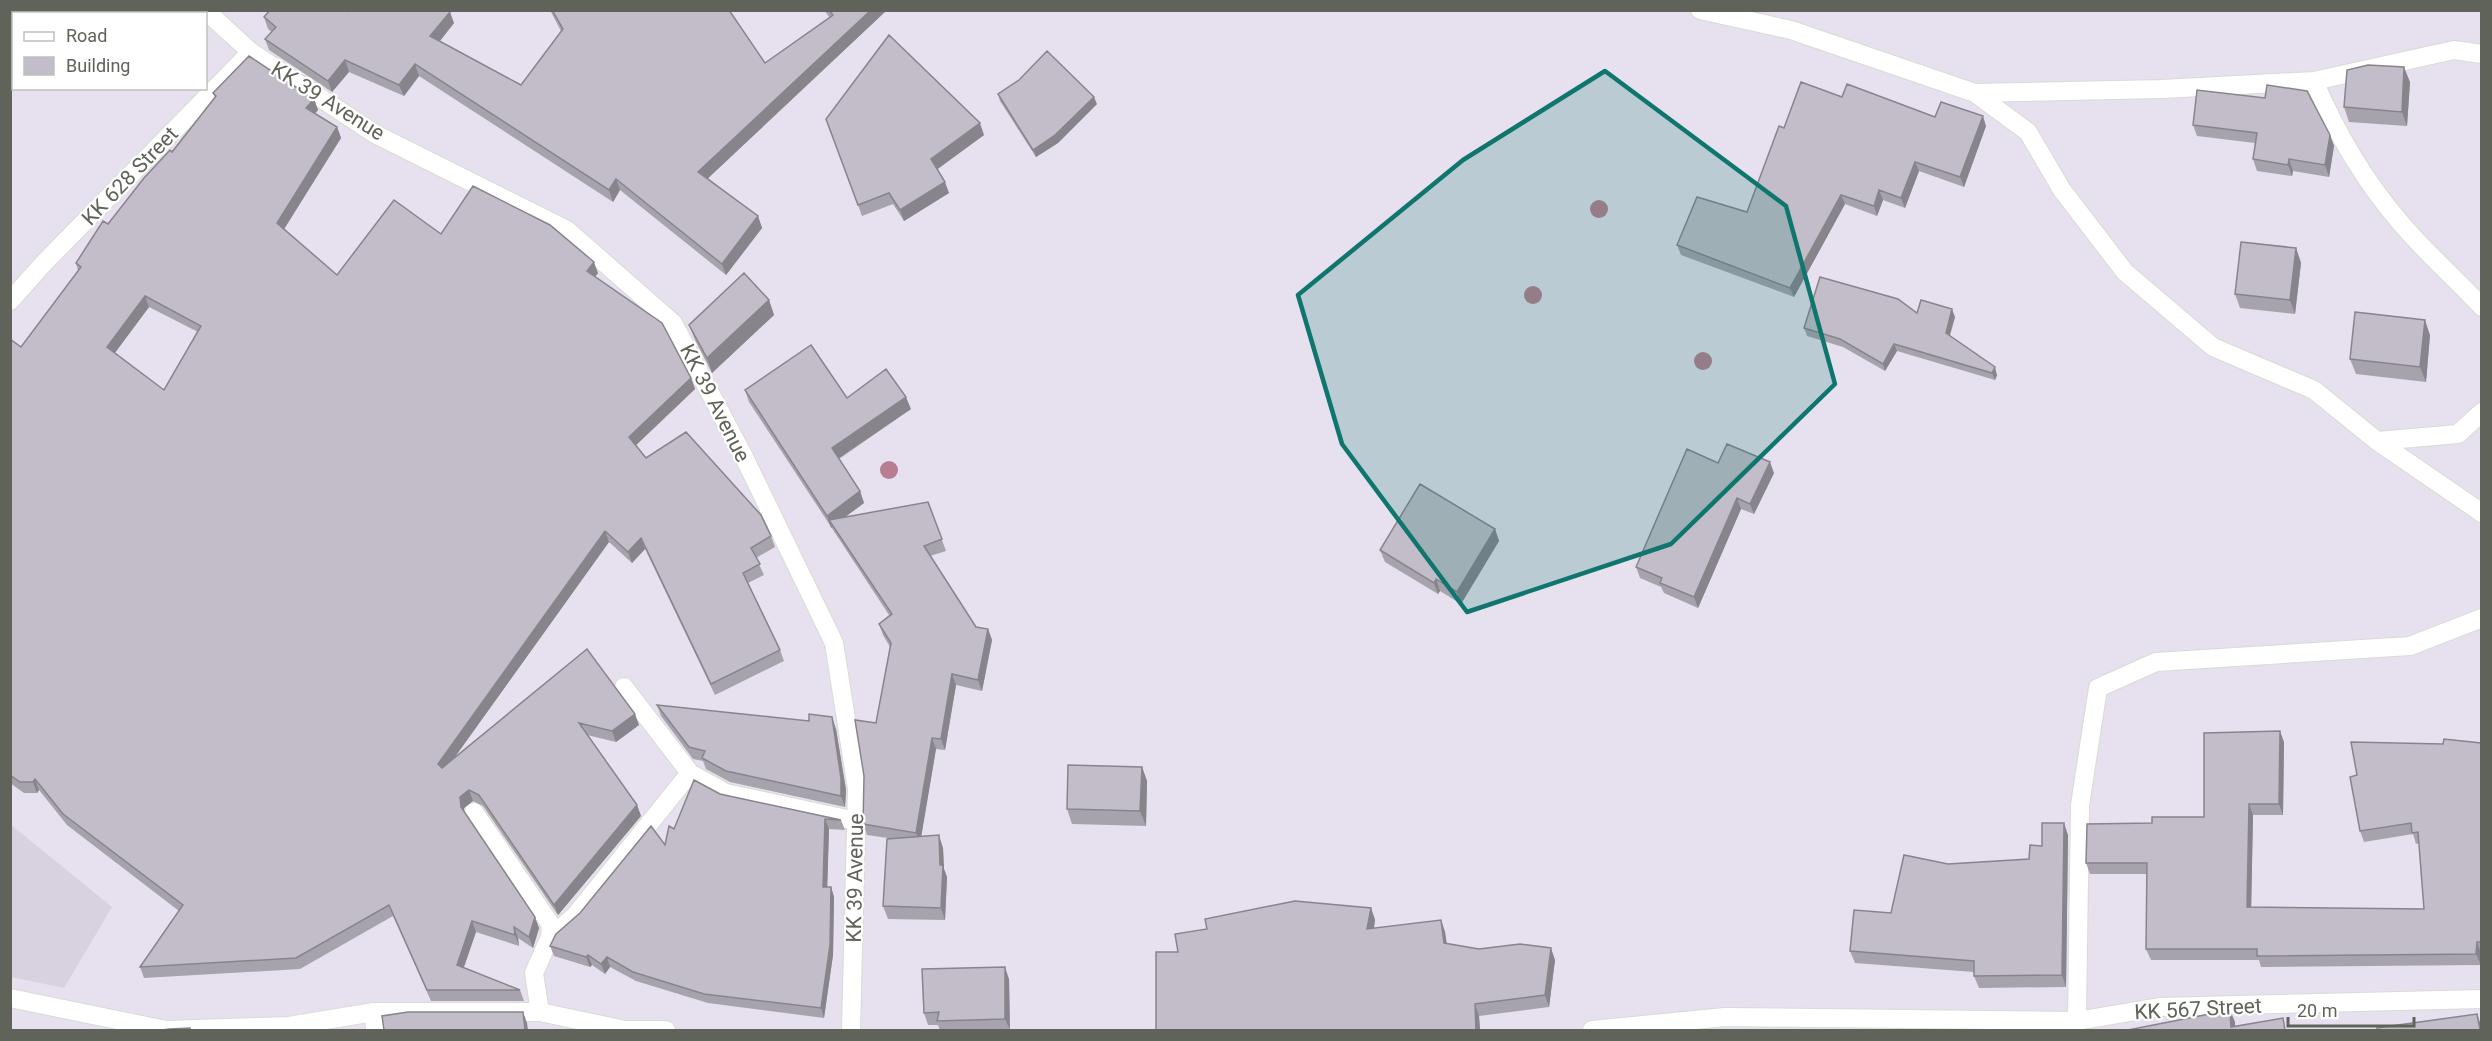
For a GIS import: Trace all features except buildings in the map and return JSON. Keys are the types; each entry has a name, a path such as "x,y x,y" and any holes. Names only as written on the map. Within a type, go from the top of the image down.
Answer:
{"street":[{"name":"KK 39 Avenue","path":"205,10 251,52 375,134 567,230 673,323 744,457 834,643 857,789 851,1030"},
{"path":"1700,10 1791,30 1975,93 2028,132 2062,190 2126,272 2213,347 2313,390 2377,441 2481,513"},
{"path":"1975,93 2162,89 2314,81 2454,50 2481,54"},
{"name":"KK 628 Street","path":"10,301 43,264 251,52"},
{"path":"2314,81 2327,111 2375,191 2400,223 2481,307"},
{"path":"2377,441 2458,434 2481,412"},
{"path":"2078,1021 2080,805 2098,688 2156,662 2410,646 2481,618"},
{"path":"624,687 690,773 726,793 856,821"},
{"path":"550,937 575,916 690,773"},
{"path":"474,812 551,925 550,937 534,973 540,1012"},
{"path":"10,998 107,1024 166,1030 289,1026 540,1012 624,1030 666,1030"},
{"name":"KK 567 Street","path":"1592,1030 1725,1017 2078,1021 2159,1007 2481,1000"}],"highlighted area":[{"path":"1605,71 1786,206 1835,384 1671,544 1467,612 1342,444 1298,295 1463,160"}],"shaded area":[{"path":"10,824 112,907 64,988 11,977"}]}
